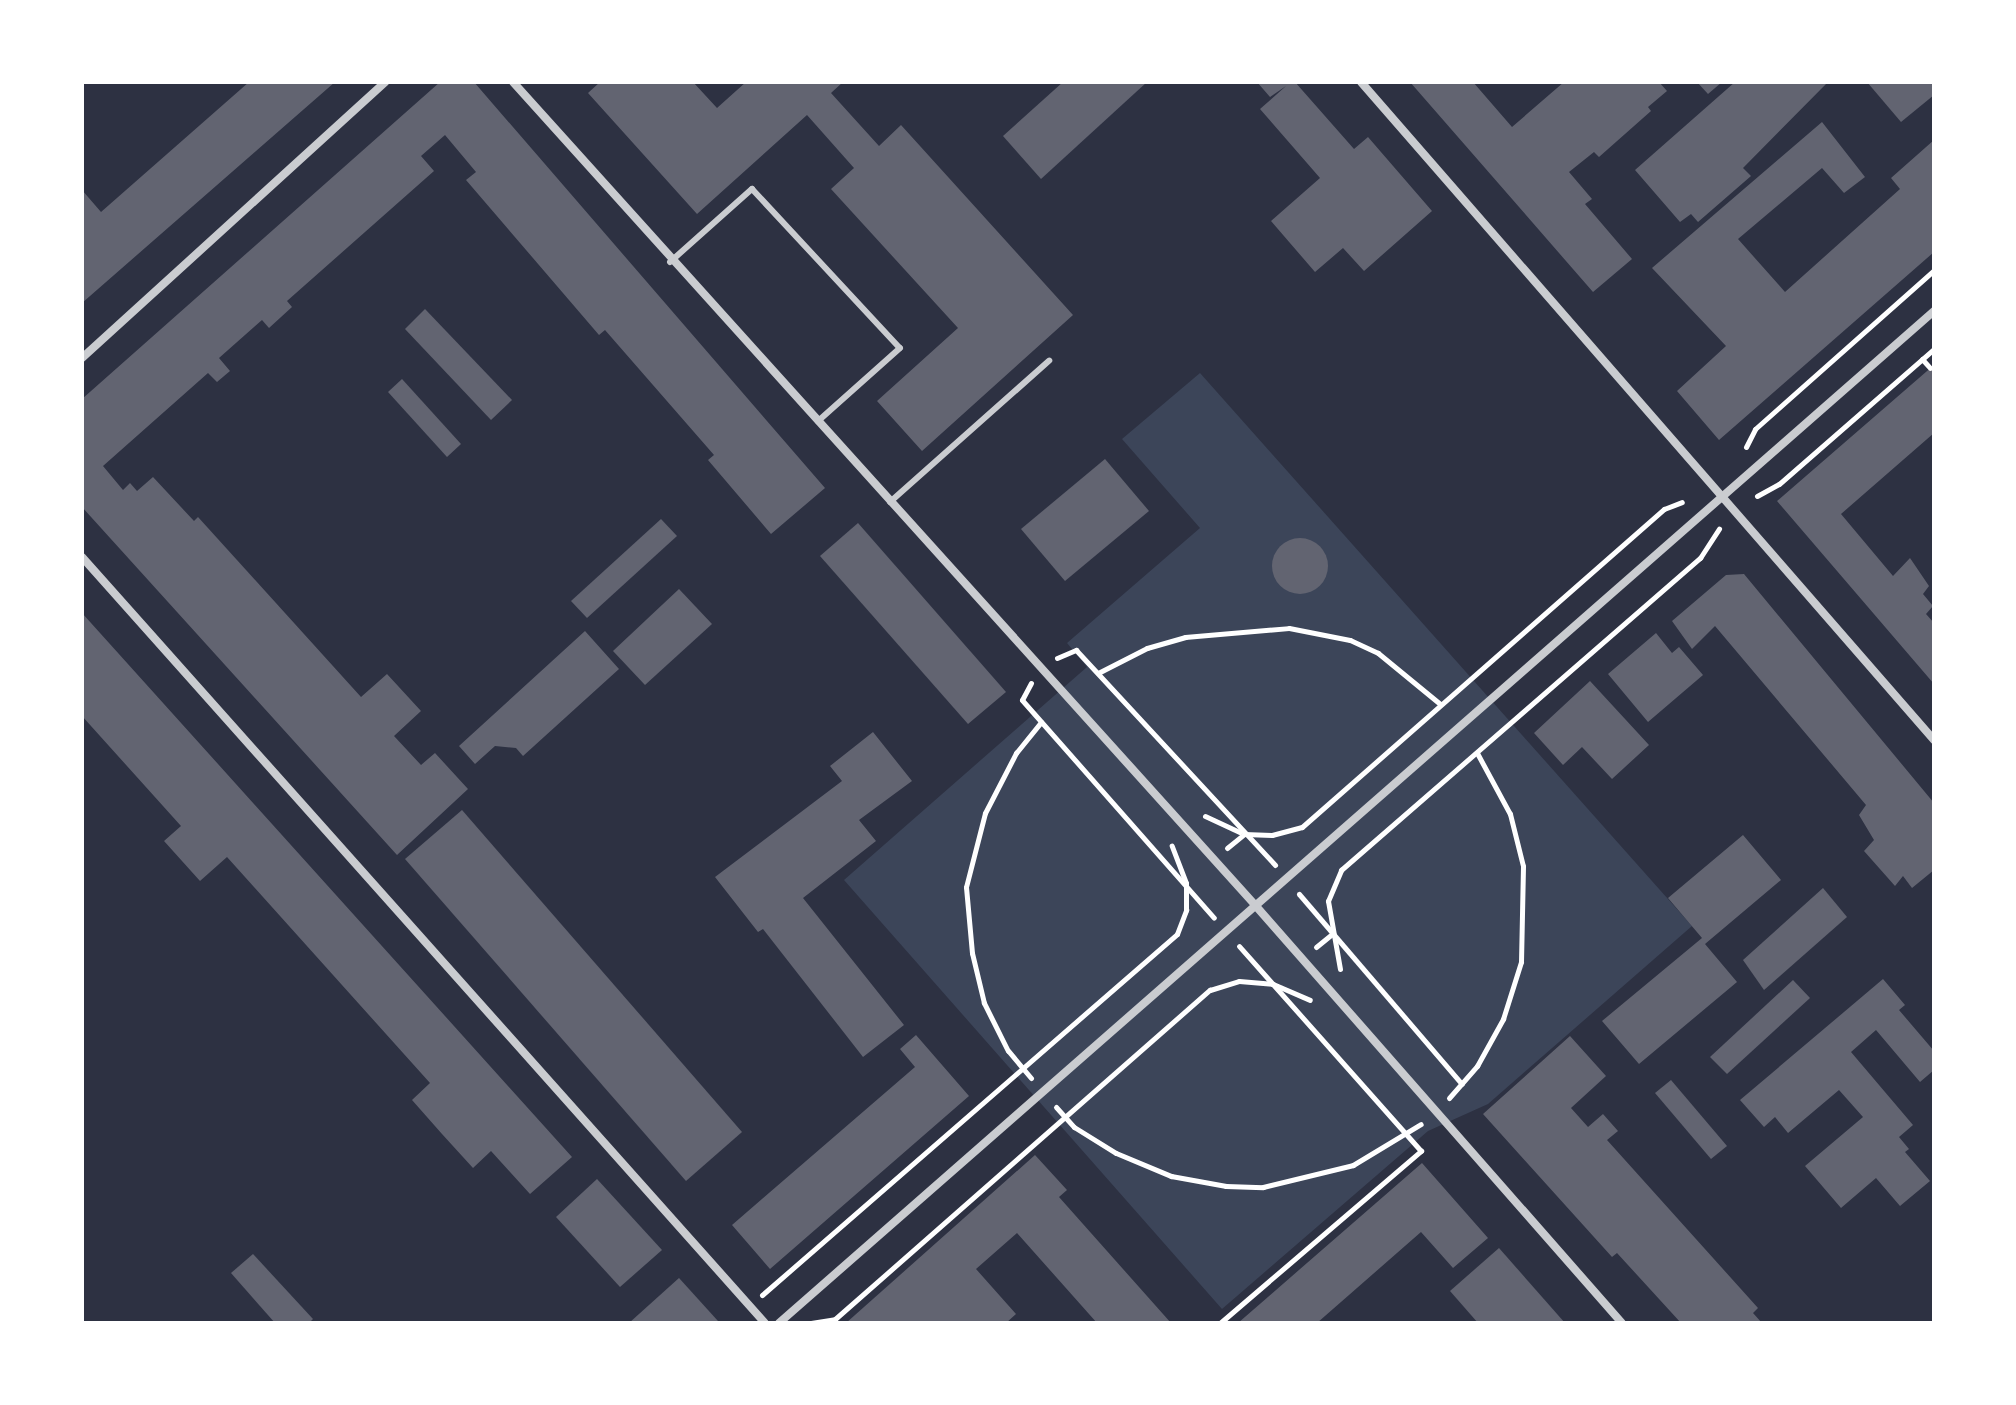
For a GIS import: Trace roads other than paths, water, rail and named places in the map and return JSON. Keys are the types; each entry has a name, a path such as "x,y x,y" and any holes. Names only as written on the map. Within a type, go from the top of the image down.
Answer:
{"street":[{"path":"82,358 385,82"},
{"path":"513,82 670,262 1255,905 1622,1323"},
{"path":"1361,82 1934,740"},
{"path":"779,1323 1934,311"},
{"path":"82,557 765,1323"}],"lane":[{"path":"670,262 752,189 900,348 816,422"},
{"path":"890,502 1049,361"}]}
